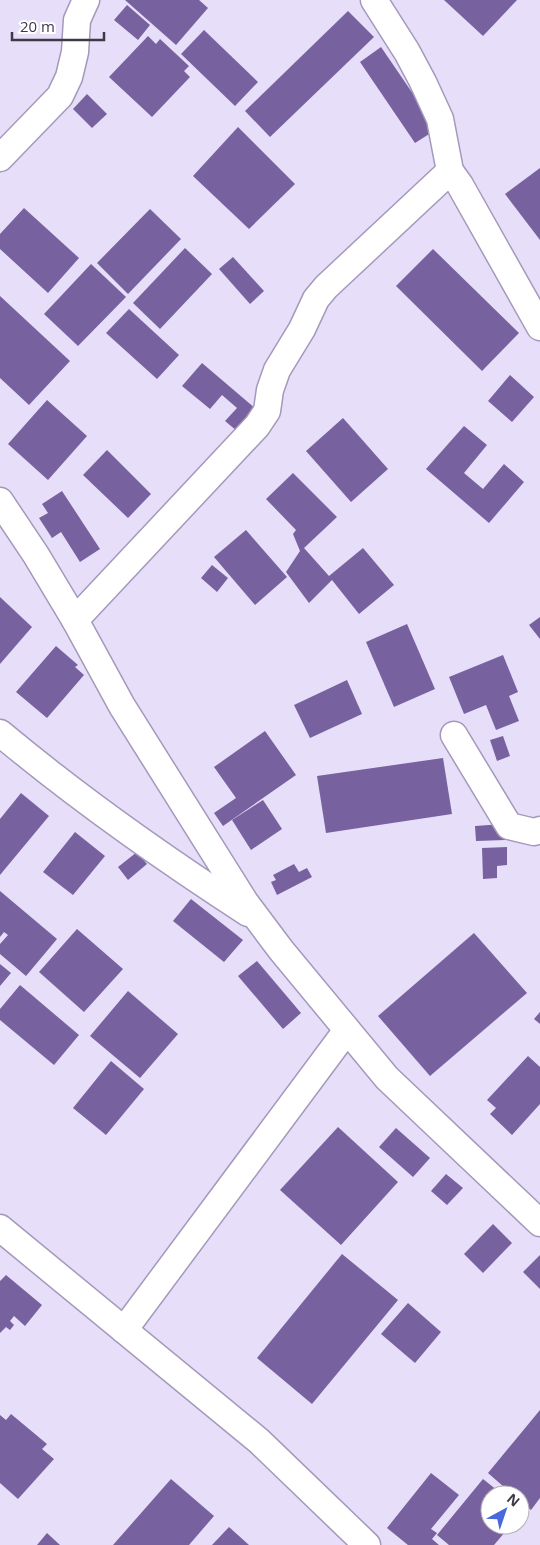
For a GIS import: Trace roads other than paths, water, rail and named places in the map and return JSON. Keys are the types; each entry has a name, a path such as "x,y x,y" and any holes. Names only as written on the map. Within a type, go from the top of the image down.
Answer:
{"street":[{"path":"0,158 60,96 69,77 75,52 77,20 86,0"},
{"path":"374,0 407,52 440,119 450,171 460,185 540,327"},
{"path":"75,620 257,426 267,410 270,390 283,357 302,329 316,299 326,287 450,171"},
{"path":"0,501 36,555 75,620 122,706 245,902 280,950 387,1078 540,1223"},
{"path":"0,733 40,766 177,866 258,920"},
{"path":"454,734 509,826 534,832 540,830"},
{"path":"124,1330 348,1030"},
{"path":"0,1228 259,1441 367,1545"}]}
